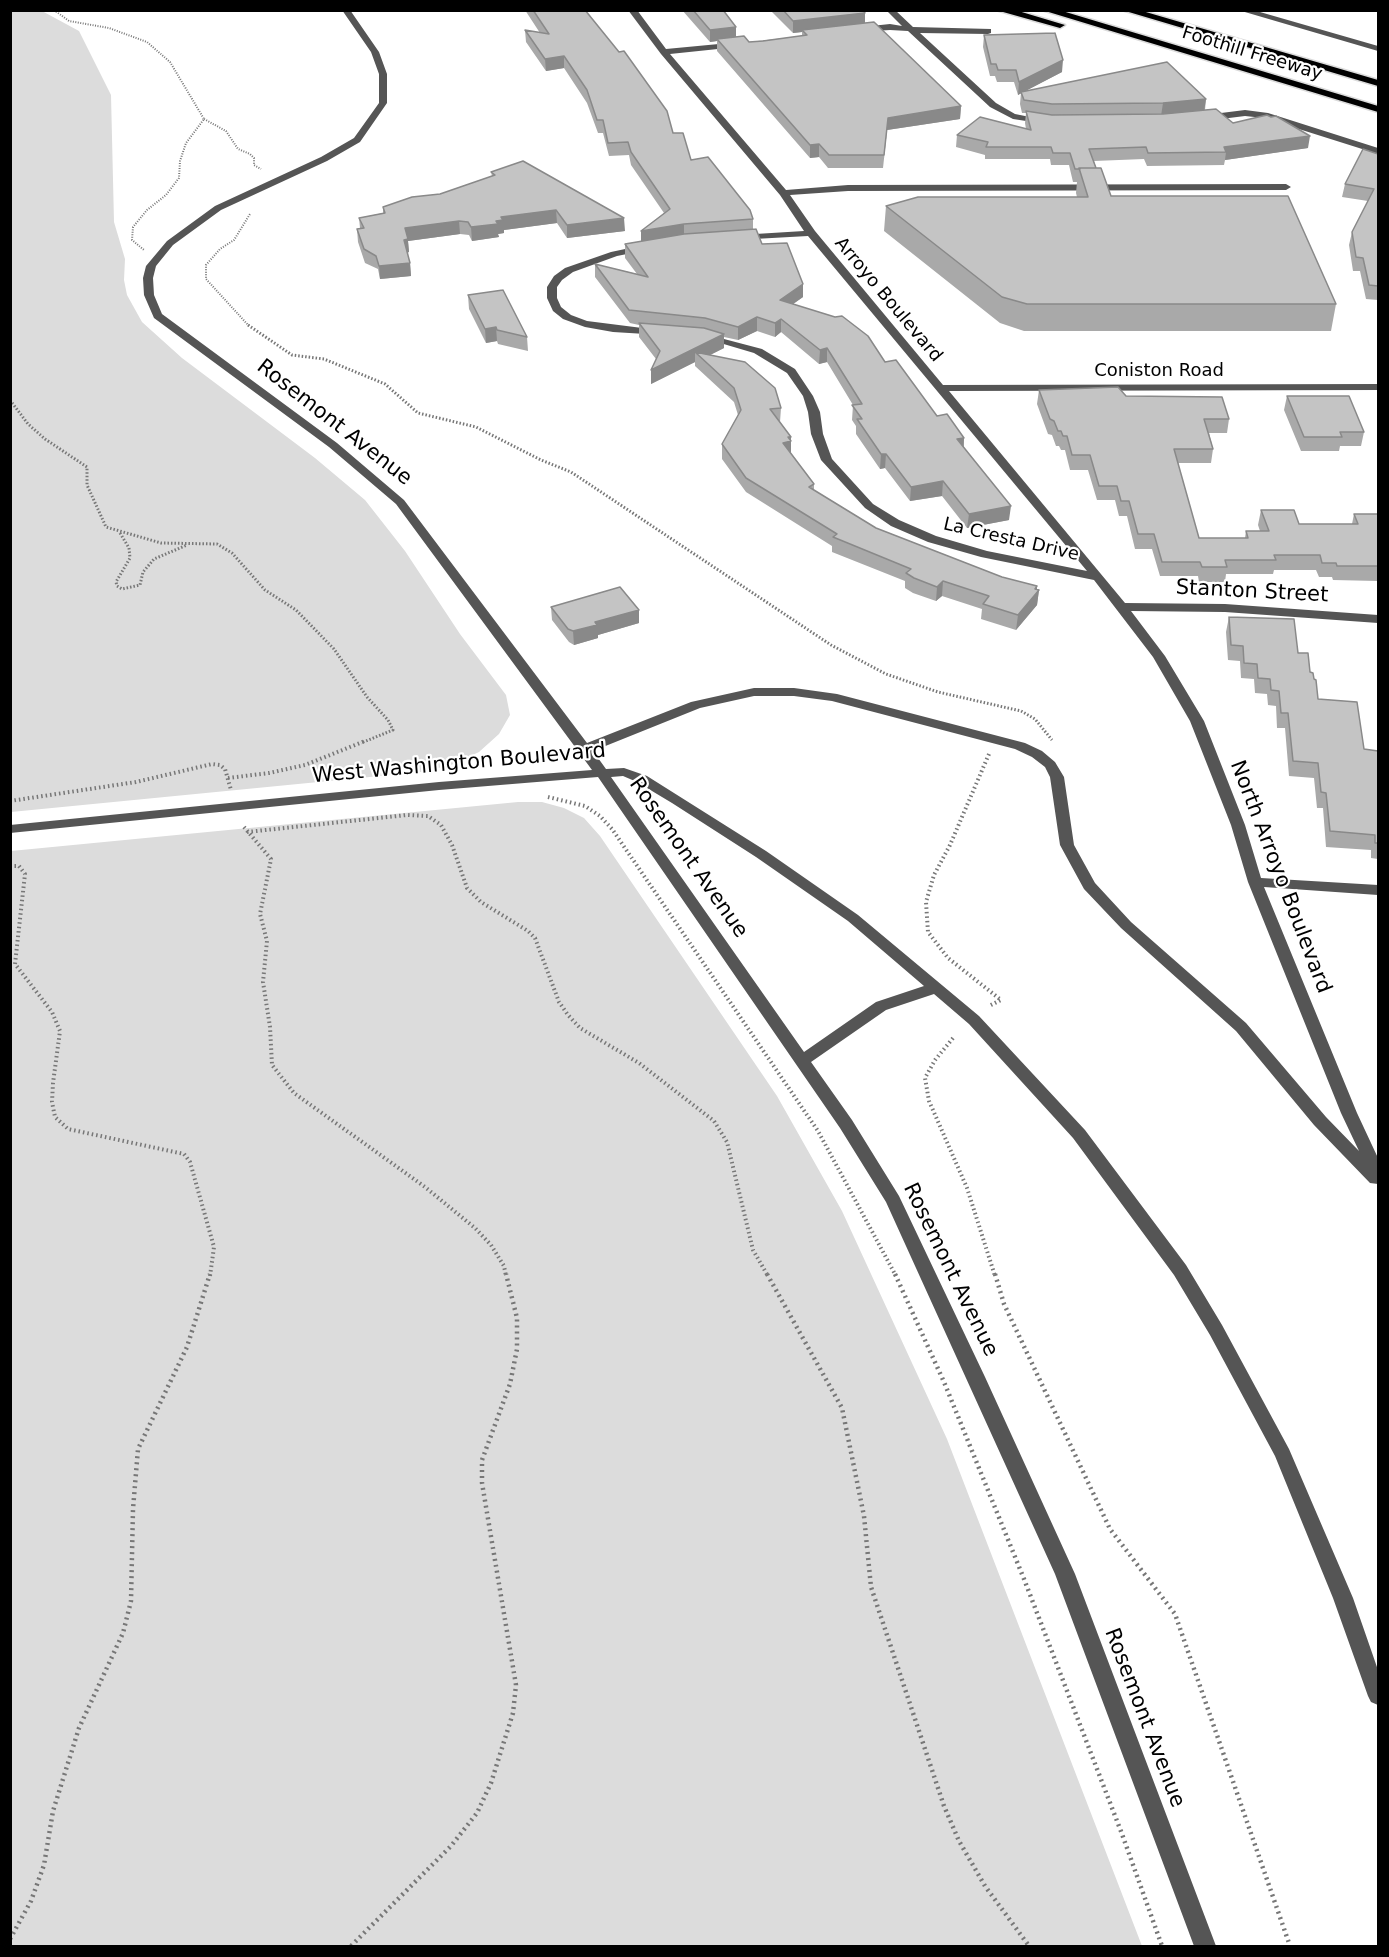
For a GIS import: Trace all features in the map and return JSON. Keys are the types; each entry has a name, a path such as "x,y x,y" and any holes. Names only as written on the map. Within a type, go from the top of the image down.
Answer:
{"highway":[{"path":"1001,10 1258,73"},
{"name":"Foothill Freeway","path":"1047,10 1378,109"},
{"name":"Foothill Freeway","path":"1127,10 1378,83"},
{"path":"1164,10 1320,67"}],"street":[{"name":"Rosemont Avenue","path":"346,10 375,52 383,74 383,103 357,140 324,159 218,208 184,231 151,266 148,278 149,295 158,316 333,445 400,502 570,732 585,749 846,1124 893,1200 1065,1574 1205,1947"},
{"name":"Arroyo Boulevard","path":"632,10 664,52 784,193 811,234 1122,607"},
{"path":"890,10 993,105 1013,116 1051,122"},
{"path":"1242,10 1378,49"},
{"path":"854,31 890,27 927,31 988,31"},
{"path":"664,52 747,43"},
{"path":"1191,120 1245,112 1265,115 1378,151"},
{"path":"784,193 848,188 1286,187"},
{"path":"731,238 811,234"},
{"path":"657,246 615,254 569,270 558,278 552,287 552,298 557,309 567,317 585,324 671,334"},
{"name":"La Cresta Drive","path":"693,336 732,343 758,351 791,371 808,396 814,412 817,434 827,460 868,506 895,523 932,538 985,554 1098,577"},
{"name":"Coniston Road","path":"939,388 1378,387"},
{"name":"Stanton Street","path":"1122,607 1224,608 1378,619"},
{"name":"North Arroyo Boulevard","path":"1122,607 1159,656 1197,721 1238,825 1255,882 1349,1113 1378,1174"},
{"path":"585,749 696,705 754,692 794,692 832,697 1020,746 1045,761 1057,777 1067,845 1089,886 1126,925 1242,1027 1320,1121 1378,1181"},
{"name":"West Washington Boulevard","path":"11,829 439,786 624,772 642,779 752,848 853,918 974,1020 1079,1134 1179,1270 1216,1330 1283,1454 1343,1598 1378,1696"},
{"path":"1255,882 1378,890"},
{"path":"802,1061 881,1006 936,988"}],"path":[{"path":"54,10 69,21 109,28 147,42 170,62 204,119 226,132 238,149 254,158 254,165 267,171"},
{"path":"159,256 141,248 132,240 133,227 147,210 166,195 179,178 180,161 186,143 204,119"},
{"path":"257,208 249,214 234,240 220,249 206,265 206,279 252,329 292,355 324,359 385,384 418,413 476,427 541,460 571,472 831,645 886,674 938,692 1021,711 1035,719 1056,746 1056,754 1045,761"},
{"path":"10,400 28,424 45,439 87,467 87,485 106,527 161,543 217,544 224,547 232,553 251,578 296,610 334,649 367,697 388,720 393,730 305,765 269,773 228,778"},
{"path":"119,532 129,548 130,558 116,582 117,586 122,589 140,585 143,572 154,559 169,551 194,543"},
{"path":"986,1008 1001,1000 948,958 928,932 926,903 934,875 950,845 994,740"},
{"path":"13,800 136,783 208,764 224,767 232,790"},
{"path":"543,797 585,806 600,816 612,829 818,1131 859,1204 894,1271 944,1382 1024,1579 1122,1834 1162,1947"},
{"path":"244,827 407,814 428,816 436,820 452,845 467,888 481,902 528,931 535,938 559,1002 567,1015 580,1028 639,1063 714,1121 727,1142 753,1250 798,1326 842,1408 864,1516 871,1587 940,1795 959,1840 985,1886 1029,1947"},
{"path":"244,827 254,822"},
{"path":"244,827 271,859 260,914 267,940 263,961 263,982 270,1027 272,1065 294,1093 407,1174 475,1228 491,1245 504,1266 517,1318 517,1349 510,1384 482,1460 482,1483 516,1685 513,1713 491,1783 477,1813 444,1853 351,1947"},
{"path":"10,866 22,868 25,874 15,964 52,1012 60,1031 53,1083 52,1102 55,1117 68,1129 184,1154 190,1161 214,1247 212,1269 188,1347 138,1449 133,1509 131,1601 123,1633 79,1728 53,1811 44,1864 31,1900 10,1939"},
{"path":"953,1038 935,1060 925,1078 929,1101 967,1188 1004,1304 1110,1528 1175,1614 1290,1947"}],"shaded area":[{"path":"10,11 42,11 79,31 111,95 114,222 125,259 124,280 127,295 142,322 182,358 315,458 365,500 405,551 460,634 506,695 510,715 499,734 479,752 451,765 421,772 11,812"},
{"path":"518,802 542,802 564,808 584,818 600,836 777,1096 842,1211 947,1439 1142,1946 11,1946 11,851"}],"building":[{"path":"533,10 585,10 619,52 624,51 667,111 673,133 683,133 691,160 708,157 750,210 753,219 684,224 641,231 670,209 631,152 628,142 608,143 603,120 597,120 587,90 564,56 545,59 525,30 549,34"},
{"path":"693,10 723,10 736,27 710,30"},
{"path":"783,10 863,10 865,13 793,21"},
{"path":"874,22 961,106 888,118 884,155 829,155 819,144 810,145 717,39 744,36 749,42 763,41 807,35 802,30"},
{"path":"1055,33 1063,60 1019,82 1016,70 998,70 996,64 991,64 984,35"},
{"path":"1167,62 1206,99 1163,103 1052,104 1024,100 1021,92"},
{"path":"1216,109 1233,123 1267,115 1276,116 1310,136 1224,147 1226,152 1148,153 1146,147 1089,149 1096,168 1075,169 1070,153 1053,153 1051,147 986,147 988,142 957,135 980,117 1031,130 1026,111 1052,115 1163,114"},
{"path":"1363,149 1378,154 1378,286 1369,285 1363,258 1356,257 1352,232 1374,189 1345,184"},
{"path":"523,161 624,218 567,225 556,210 501,217 503,220 496,221 498,224 471,227 468,222 459,221 405,228 408,239 404,240 410,263 379,266 376,256 364,249 357,229 364,228 359,218 385,213 383,207 412,197 440,194 495,175 491,172"},
{"path":"1079,168 1101,168 1111,196 1288,196 1336,304 1027,304 1002,297 886,206 918,197 1088,197"},
{"path":"756,229 762,244 787,243 803,284 780,300 835,317 842,316 868,336 885,362 896,360 937,416 947,414 964,438 957,439 1011,506 969,514 943,481 911,487 886,454 881,454 857,419 862,419 852,405 862,404 827,348 820,350 781,319 775,323 757,317 738,327 705,318 629,310 595,264 648,277 625,244 684,234"},
{"path":"503,290 527,337 497,330 496,327 485,329 468,295"},
{"path":"639,323 704,328 724,334 651,370 660,351"},
{"path":"695,352 745,362 775,388 781,408 770,409 791,437 788,437 791,441 783,443 814,484 809,487 876,528 1002,577 1037,586 1035,589 1039,590 1018,615 983,604 989,596 943,581 937,587 906,573 911,569 833,537 837,534 746,478 722,444 741,410 734,388"},
{"path":"1118,387 1126,396 1222,397 1229,419 1204,419 1213,449 1174,449 1199,538 1248,538 1246,531 1269,531 1261,510 1294,510 1299,524 1358,524 1354,514 1378,514 1378,566 1337,566 1336,563 1322,563 1320,555 1274,555 1276,560 1225,560 1227,567 1202,567 1200,562 1162,562 1154,534 1138,534 1129,501 1121,501 1117,486 1099,486 1090,455 1072,455 1067,436 1063,436 1061,431 1058,431 1054,421 1050,419 1039,390"},
{"path":"1287,396 1349,396 1364,432 1340,432 1342,437 1304,437"},
{"path":"620,587 639,610 595,622 597,625 573,631 568,629 551,607"},
{"path":"1229,617 1294,619 1298,653 1308,653 1310,672 1316,680 1318,699 1357,702 1364,749 1378,751 1378,843 1375,843 1375,835 1330,831 1326,793 1321,792 1318,763 1293,761 1288,713 1281,713 1279,691 1271,690 1270,679 1258,678 1257,664 1244,663 1243,646 1231,645"}]}
